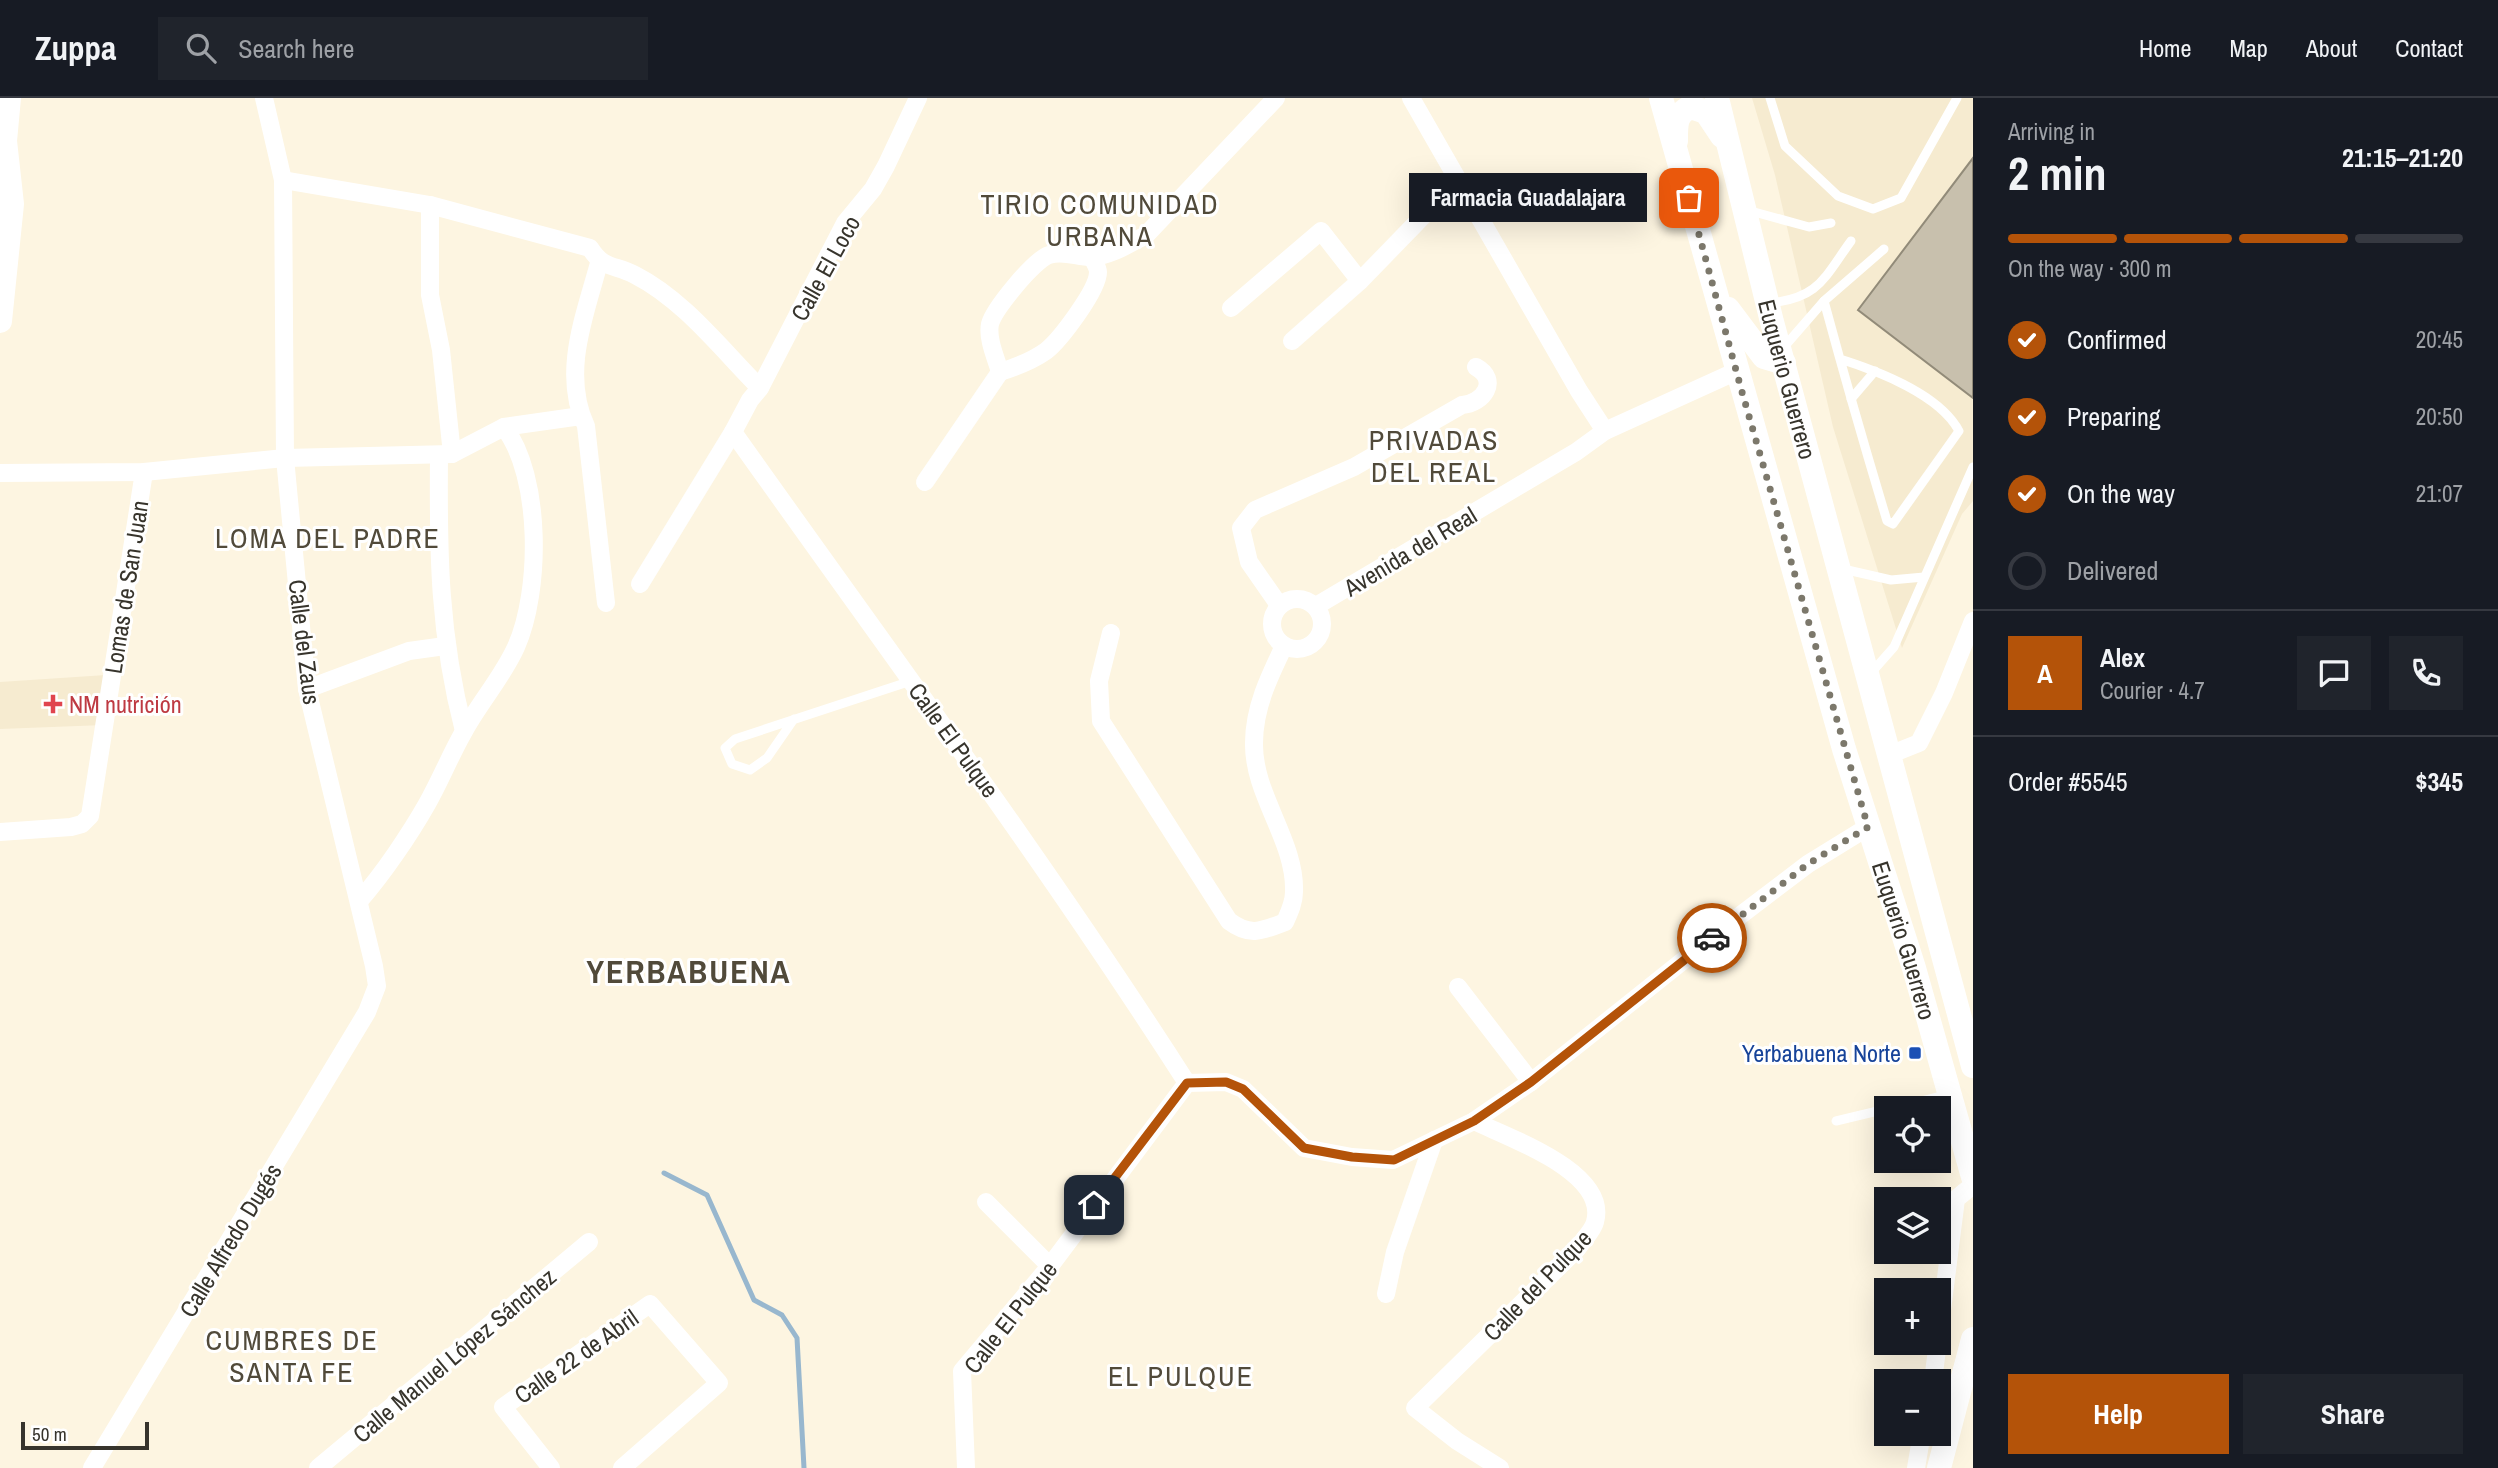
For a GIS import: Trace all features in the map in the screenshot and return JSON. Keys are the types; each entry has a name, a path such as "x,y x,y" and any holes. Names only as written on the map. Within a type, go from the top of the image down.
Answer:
{"main road":[{"path":"0,321 6,204 5,141 9,98"},
{"name":"Euquerio Guerrero","path":"1661,98 1868,827 1914,968 1973,1177"},
{"name":"Euquerio Guerrero","path":"1717,98 1782,357 1973,1066"},
{"path":"1676,151 1676,122 1680,113 1691,107 1706,112 1729,149"},
{"path":"1716,291 1745,335 1764,357 1782,357"},
{"path":"1939,1468 1973,1339"}],"street":[{"name":"Calle del Zaus","path":"264,98 284,180 285,458 307,689 360,900 377,986 367,1012"},
{"name":"Calle El Loco","path":"755,394 845,223 873,189 886,166 918,98"},
{"path":"1000,372 992,347 990,324 1015,286 1047,255 1069,253 1092,257 1121,250 1146,234 1214,166 1276,98"},
{"path":"1411,98 1579,391 1605,431"},
{"path":"284,180 430,205 590,248 599,263 634,274 671,298 755,394 640,584"},
{"path":"1292,341 1360,281 1458,180"},
{"path":"430,205 430,295 441,350 445,455 438,574 445,646 464,731"},
{"path":"1231,308 1321,231 1360,281"},
{"path":"925,482 1000,372 1019,367 1047,350 1069,323 1094,287 1098,271 1092,257"},
{"path":"599,263 574,354 581,416 586,426 606,603"},
{"path":"1279,605 1249,562 1241,528 1255,510 1354,467 1462,405 1480,401 1486,394 1489,382 1484,371 1476,367"},
{"name":"Avenida del Real","path":"1316,606 1576,452 1605,431 1737,371"},
{"path":"0,473 144,472 285,458 445,455 504,427 581,416"},
{"path":"360,900 374,884 427,806 464,731 488,699 516,648 531,610 533,522 529,485 516,442 504,427"},
{"name":"Calle El Pulque","path":"733,432 1111,965 1187,1083 1050,1266 962,1371 966,1468"},
{"name":"Lomas de San Juan","path":"0,832 71,827 82,824 90,816 144,472"},
{"path":"1291,599 1304,599 1316,606 1322,626 1321,634 1312,645 1298,650 1284,646 1275,638 1271,627 1272,615 1279,605 1291,599"},
{"path":"1889,755 1919,743 1944,693 1973,621"},
{"path":"1111,634 1099,681 1101,721 1229,921 1241,930 1255,934 1285,922 1295,890 1287,855 1267,803 1253,744 1262,692 1284,646"},
{"path":"307,689 409,651 445,646"},
{"path":"1187,1083 1226,1082 1243,1089 1304,1148 1352,1157 1394,1160 1474,1121 1531,1082 1729,923 1808,864 1868,827"},
{"path":"1458,987 1531,1082"},
{"name":"Calle Alfredo Dugés","path":"92,1468 367,1012"},
{"name":"Calle del Pulque","path":"1474,1121 1543,1151 1583,1183 1595,1197 1595,1224 1577,1249 1415,1408 1457,1441 1500,1468"},
{"path":"1385,1294 1395,1252 1434,1140"},
{"path":"1935,1369 1956,1199 1973,1185"},
{"path":"986,1202 1050,1266"},
{"name":"Calle Manuel López Sánchez","path":"318,1468 589,1242"},
{"name":"Calle 22 de Abril","path":"551,1468 503,1407 650,1304 719,1383 622,1468"},
{"path":"1916,1468 1920,1446"}],"lane":[{"path":"1770,98 1785,146 1838,196 1873,209 1900,198 1957,98"},
{"path":"1746,209 1809,227 1831,223"},
{"path":"1768,303 1797,300 1816,289 1850,241"},
{"path":"1782,357 1824,301 1884,249"},
{"path":"1824,301 1851,399 1887,521 1893,523 1959,431 1952,418 1886,374 1840,359"},
{"path":"1851,399 1875,371"},
{"path":"1867,677 1894,647 1973,467"},
{"path":"1838,568 1891,580 1924,577"},
{"path":"794,719 767,758 750,770 732,764 725,748 735,739 794,719 911,681"},
{"path":"1941,1096 1949,1094"},
{"path":"1836,1121 1874,1112"}],"shaded area":[{"path":"1752,98 1973,98 1973,501 1962,514 1902,648 1833,427 1775,175"},
{"name":"NM nutrición","path":"106,675 104,725 0,729 0,682"}],"building":[{"path":"1973,158 1973,398 1858,310"}],"waterway":[{"path":"664,1173 707,1195 754,1300 782,1315 797,1338 804,1468"}],"way so far":[{"path":"1689,198 1729,336 1742,392 1868,827 1808,864 1712,938"}],"place":[{"name":"Farmacia Guadalajara","path":"1689,198"},
{"name":"NM nutrición","path":"53,704"},
{"name":"Yerbabuena Norte","path":"1915,1053"}],"district":[{"name":"TIRIO COMUNIDAD URBANA","path":"1100,220"},
{"name":"PRIVADAS DEL REAL","path":"1434,456"},
{"name":"LOMA DEL PADRE","path":"328,538"},
{"name":"YERBABUENA","path":"689,971"},
{"name":"CUMBRES DE SANTA FE","path":"292,1356"},
{"name":"EL PULQUE","path":"1181,1376"}],"route":[{"path":"1094,1205 1187,1083 1226,1082 1243,1089 1304,1148 1352,1157 1394,1160 1474,1121 1531,1082 1712,938"}]}
